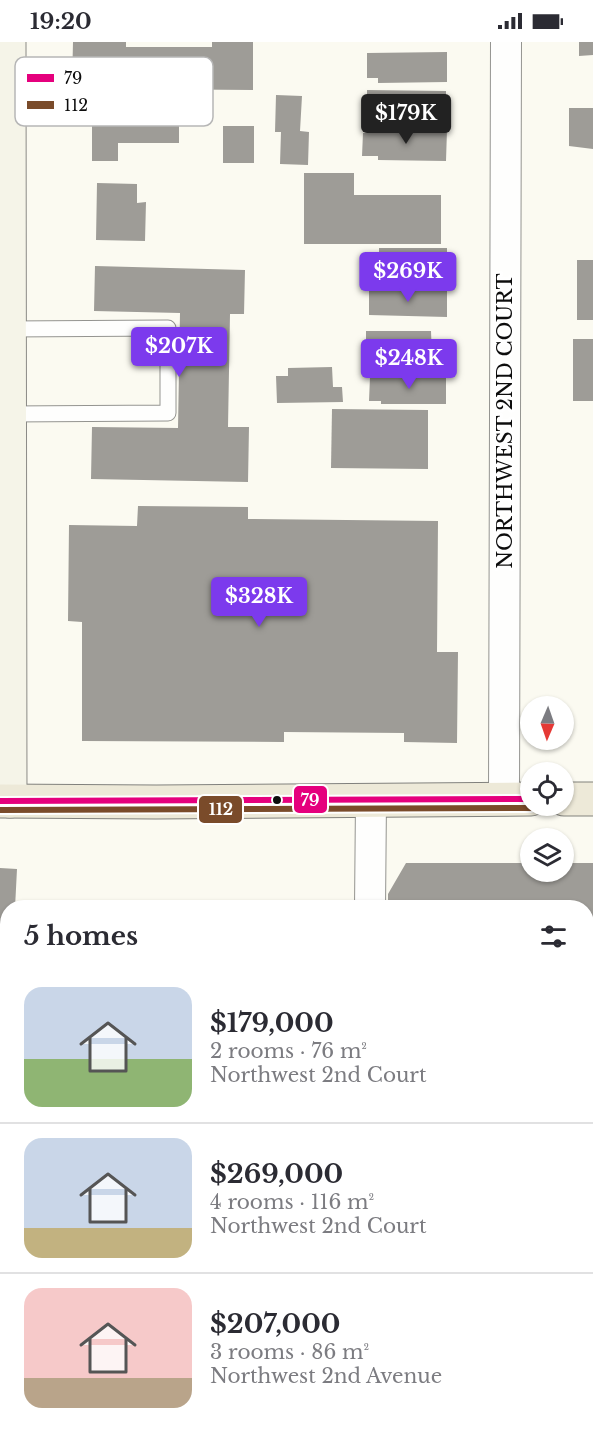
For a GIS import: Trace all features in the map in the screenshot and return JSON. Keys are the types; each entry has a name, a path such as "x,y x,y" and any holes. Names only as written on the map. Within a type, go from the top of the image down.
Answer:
{"main road":[{"path":"5,801 517,799"},
{"path":"574,799 593,799"}],"street":[{"path":"5,801 9,414 4,329 4,92 9,42"},
{"name":"NORTHWEST 2ND COURT","path":"506,42 517,799"},
{"path":"370,900 371,800"}],"lane":[{"path":"4,329 168,328 168,413 9,414"}],"building":[{"path":"73,42 126,42 126,47 212,47 212,42 253,42 253,90 213,90 213,57 73,57"},
{"path":"579,42 593,42 593,55 579,56"},
{"path":"447,52 447,82 378,83 378,78 367,78 367,53"},
{"path":"367,90 446,91 446,122 378,122 378,118 367,117"},
{"path":"276,95 302,96 300,131 309,132 308,165 280,164 281,132 275,132"},
{"path":"569,108 593,108 593,149 569,146"},
{"path":"92,126 179,126 179,143 118,143 118,161 92,161"},
{"path":"223,126 254,126 254,163 223,163"},
{"path":"378,130 447,130 446,161 378,160 378,156 362,156 363,133 378,133"},
{"path":"304,173 354,173 354,195 441,195 441,244 304,244"},
{"path":"97,183 137,184 137,203 146,202 145,241 96,240"},
{"path":"379,248 447,248 447,277 379,277 379,271 369,270 369,252 379,252"},
{"path":"577,260 593,260 593,320 577,320"},
{"path":"95,266 245,270 244,314 230,314 228,427 249,427 248,482 91,479 92,427 178,428 180,313 94,311"},
{"path":"369,289 447,289 447,317 369,315"},
{"path":"366,331 431,331 432,357 366,358"},
{"path":"573,339 593,339 593,401 573,401"},
{"path":"332,367 333,387 342,387 343,402 277,403 276,376 288,376 288,368"},
{"path":"446,375 446,404 381,404 381,401 369,401 370,377"},
{"path":"332,409 428,410 428,469 331,468"},
{"path":"138,506 248,507 248,519 438,521 437,652 458,652 457,743 404,742 404,733 284,732 284,742 82,741 82,622 68,621 69,525 137,526"},
{"path":"406,863 520,863 520,882 574,882 574,863 593,863 593,900 388,900 388,894"},
{"path":"0,868 17,869 15,900 0,900"}],"transit line":[{"name":"79","path":"0,801 520,799"},
{"name":"112","path":"0,810 520,808"}]}
